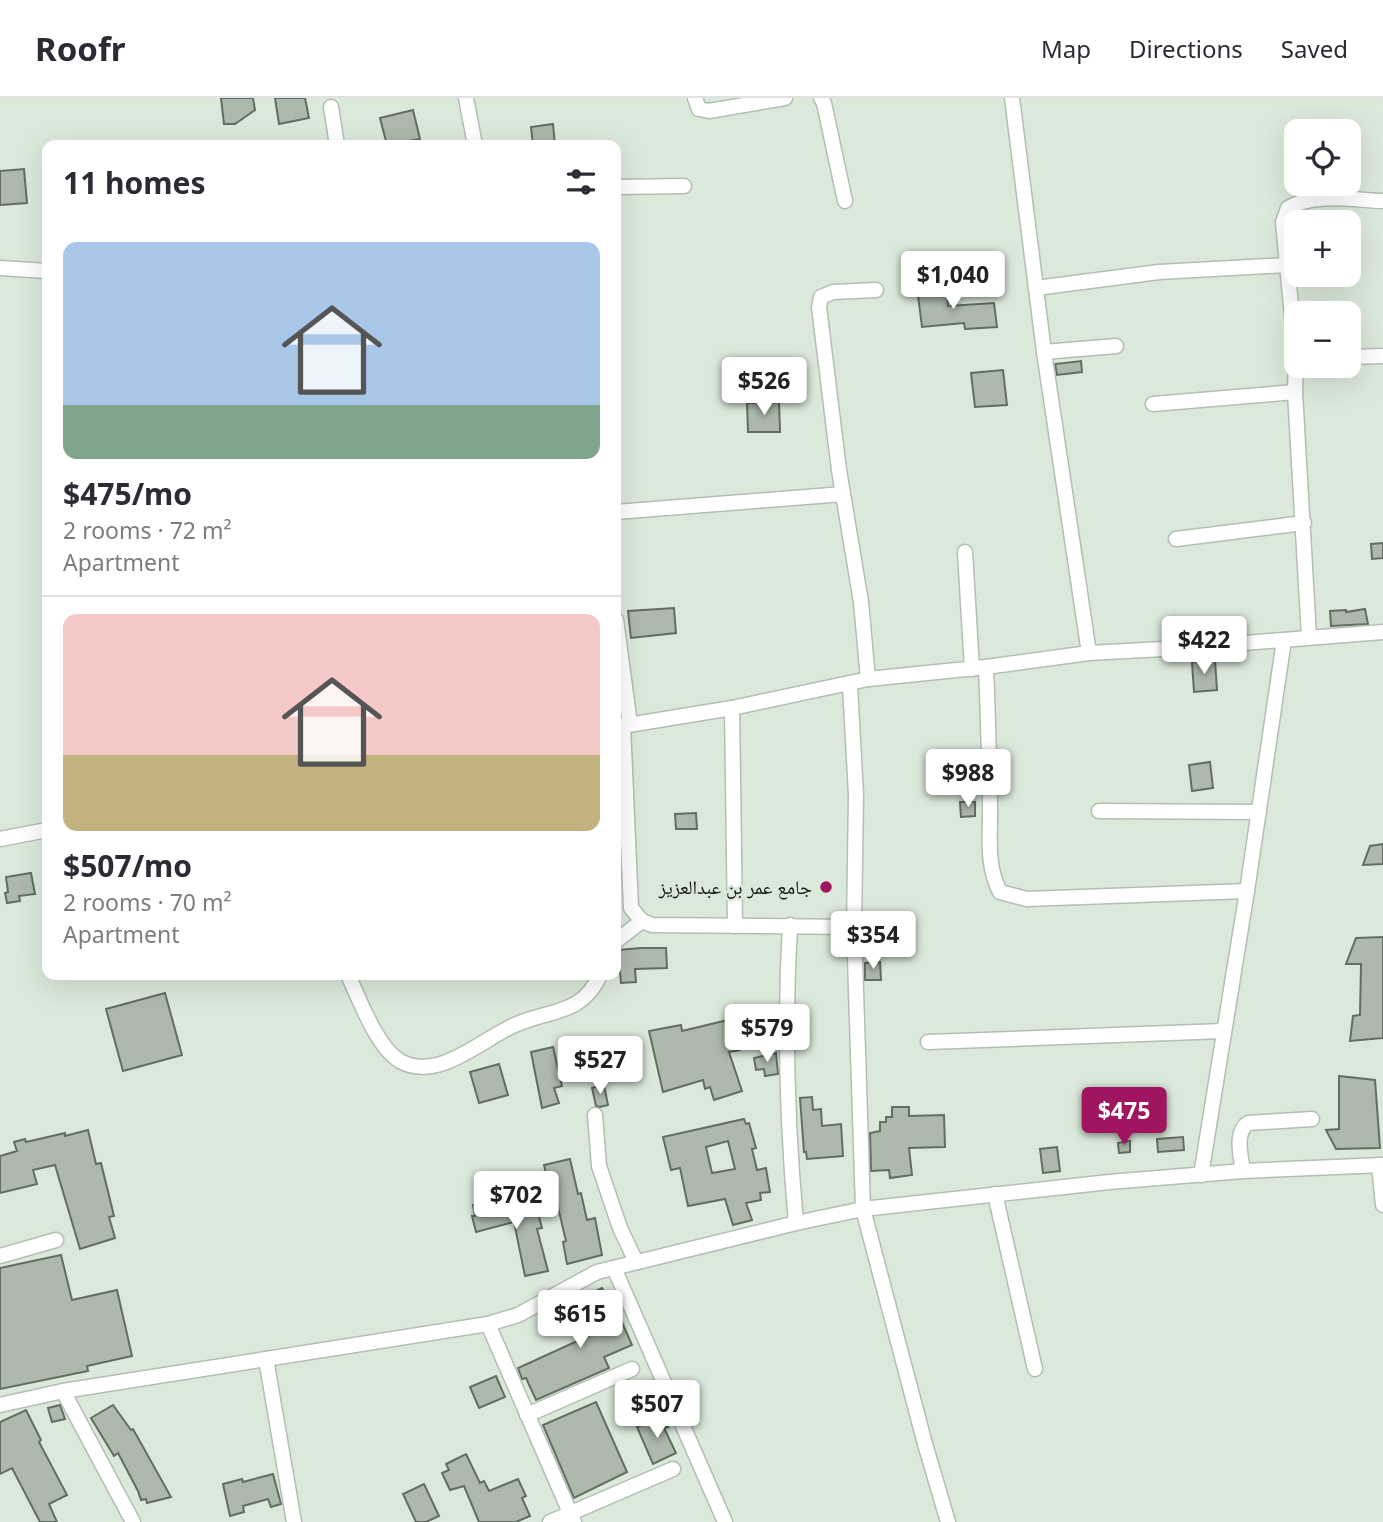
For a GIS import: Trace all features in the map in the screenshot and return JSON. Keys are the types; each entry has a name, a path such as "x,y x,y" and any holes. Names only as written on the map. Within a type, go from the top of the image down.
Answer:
{"street":[{"path":"466,98 474,140"},
{"path":"695,98 699,109 704,111 785,98"},
{"path":"821,98 845,201"},
{"path":"1013,98 1044,352 1089,653"},
{"path":"331,107 336,140"},
{"path":"621,187 684,186"},
{"path":"1287,210 1298,202 1313,199 1383,201"},
{"path":"1036,288 1159,272 1284,265"},
{"path":"0,268 42,271"},
{"path":"868,679 861,602 843,494 819,307 821,297 834,292 876,290"},
{"path":"1044,352 1116,346"},
{"path":"1361,357 1383,356"},
{"path":"1295,378 1309,637"},
{"path":"1153,404 1295,392"},
{"path":"621,512 843,494"},
{"path":"1176,539 1304,523"},
{"path":"965,552 979,668 990,811 988,848 992,875 1000,892 1027,899 1247,891"},
{"path":"623,725 732,708 868,679 1089,653 1383,632"},
{"path":"1201,1175 1284,640"},
{"path":"849,685 856,795 854,927 863,1209 948,1522"},
{"path":"621,696 631,908 642,921 652,925 683,927 854,927"},
{"path":"732,708 735,926"},
{"path":"1099,811 1258,812"},
{"path":"0,839 42,831"},
{"path":"621,938 642,921"},
{"path":"790,925 786,989 789,1152 796,1223"},
{"path":"350,980 371,1026 387,1049 399,1060 423,1066 460,1057 514,1024 567,1010 595,987 598,980"},
{"path":"928,1042 1223,1031"},
{"path":"594,1115 598,1166 620,1228 636,1262"},
{"path":"1243,1171 1240,1133 1242,1127 1248,1123 1312,1119"},
{"path":"0,1405 63,1391 488,1324 518,1315 582,1279 614,1268 863,1209 1243,1171 1381,1165 1383,1205"},
{"path":"995,1194 1035,1369"},
{"path":"0,1256 56,1241"},
{"path":"614,1268 725,1522"},
{"path":"488,1324 572,1517"},
{"path":"266,1359 294,1522"},
{"path":"527,1415 632,1369"},
{"path":"63,1391 134,1522"},
{"path":"550,1522 572,1517 673,1469"}],"building":[{"path":"221,98 253,98 255,110 235,124 224,124"},
{"path":"275,98 305,98 309,118 279,124"},
{"path":"413,110 420,139 386,140 380,118"},
{"path":"553,124 555,140 532,140 531,127"},
{"path":"24,169 27,203 0,205 0,171"},
{"path":"946,286 948,306 994,303 997,327 965,329 964,323 922,327 917,287"},
{"path":"1081,361 1082,372 1057,375 1055,364"},
{"path":"1003,370 1007,405 975,407 971,373"},
{"path":"779,402 780,432 748,432 747,403"},
{"path":"1383,543 1383,558 1372,559 1371,544"},
{"path":"674,608 676,633 631,638 628,611"},
{"path":"1365,609 1368,624 1331,626 1330,611"},
{"path":"1215,660 1217,690 1194,692 1192,662"},
{"path":"1210,762 1213,788 1192,791 1189,765"},
{"path":"999,765 1006,766 1005,788 999,788"},
{"path":"960,802 975,802 975,816 961,817"},
{"path":"696,813 697,829 676,829 675,814"},
{"path":"1383,844 1383,864 1363,865 1370,846"},
{"path":"31,873 35,894 19,896 20,901 7,903 6,877"},
{"path":"1383,937 1383,1038 1350,1041 1353,1016 1360,1015 1361,964 1346,964 1356,938"},
{"path":"666,948 667,968 635,969 636,982 621,983 621,950"},
{"path":"880,962 881,980 865,980 865,963"},
{"path":"165,993 182,1055 123,1071 106,1009"},
{"path":"732,1019 740,1050 729,1052 742,1091 714,1100 710,1087 705,1089 703,1080 663,1092 649,1031 681,1025 682,1031"},
{"path":"617,1040 624,1064 601,1070 596,1049 605,1046 604,1043"},
{"path":"553,1047 562,1086 554,1088 559,1103 542,1108 531,1052"},
{"path":"776,1053 778,1074 765,1076 764,1069 756,1070 754,1058"},
{"path":"499,1064 508,1095 479,1103 470,1072"},
{"path":"1339,1076 1375,1080 1380,1148 1336,1149 1326,1130 1339,1129"},
{"path":"604,1085 608,1105 596,1106 592,1088"},
{"path":"812,1097 813,1110 821,1109 822,1126 841,1124 843,1156 807,1159 804,1152 800,1098"},
{"path":"892,1107 909,1107 909,1116 944,1115 945,1147 909,1148 912,1175 890,1178 889,1170 871,1171 870,1133 880,1131 880,1122 886,1122 886,1117 892,1117"},
{"path":"744,1119 746,1124 749,1123 756,1148 752,1149 757,1170 766,1168 770,1192 760,1193 761,1200 746,1203 752,1220 733,1225 725,1199 688,1206 680,1168 671,1170 663,1137","holes":["728,1141 735,1169 712,1173 706,1147"]},
{"path":"88,1130 96,1164 101,1163 114,1216 109,1217 115,1238 80,1249 55,1165 33,1170 37,1184 0,1193 0,1156 17,1151 14,1142 65,1133 65,1136"},
{"path":"1183,1137 1184,1150 1158,1152 1157,1139"},
{"path":"1130,1141 1130,1152 1119,1153 1118,1143"},
{"path":"1057,1147 1060,1171 1043,1173 1040,1149"},
{"path":"570,1159 587,1220 595,1218 602,1255 567,1264 563,1242 566,1241 554,1190 550,1191 544,1165"},
{"path":"493,1200 496,1212 535,1202 542,1228 537,1229 548,1271 525,1276 514,1222 476,1232 472,1216 475,1216 473,1205"},
{"path":"61,1255 72,1300 117,1290 132,1356 87,1366 88,1371 0,1389 0,1268"},
{"path":"602,1288 614,1312 617,1311 632,1345 604,1357 609,1368 536,1400 518,1368 595,1333 578,1299"},
{"path":"496,1376 505,1397 479,1408 470,1387"},
{"path":"596,1402 627,1472 574,1498 543,1425"},
{"path":"60,1405 65,1419 52,1422 48,1408"},
{"path":"113,1405 131,1430 133,1429 171,1497 147,1503 146,1499 141,1500 118,1453 114,1456 91,1418"},
{"path":"26,1410 41,1440 39,1442 67,1495 49,1504 57,1522 40,1522 12,1468 0,1474 0,1422"},
{"path":"663,1416 668,1427 664,1428 676,1453 653,1464 637,1427"},
{"path":"466,1454 480,1483 484,1481 489,1491 518,1479 526,1496 522,1498 530,1516 516,1522 479,1522 464,1486 450,1490 442,1473 449,1470 446,1464"},
{"path":"273,1474 281,1504 271,1507 268,1499 243,1506 244,1512 230,1516 223,1484"},
{"path":"424,1484 439,1516 426,1522 416,1522 403,1494"}],"place":[{"name":"جامع عمر بن عبدالعزيز","path":"826,887"}]}
